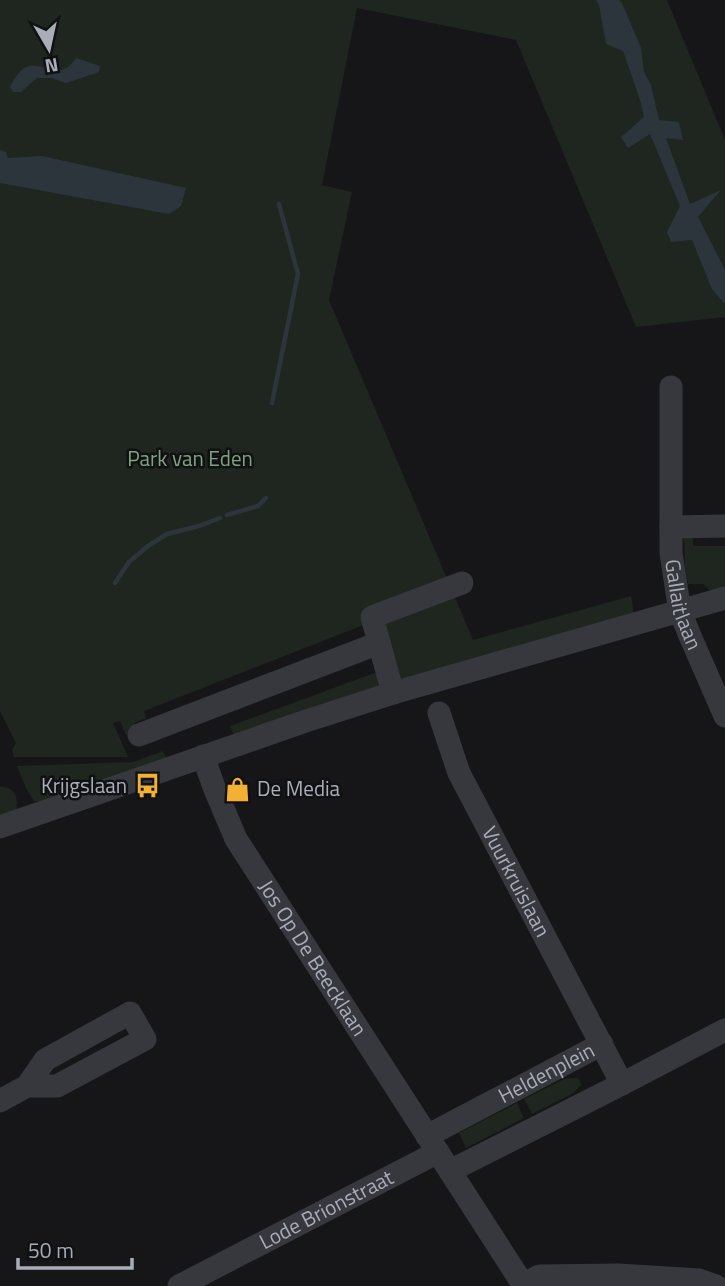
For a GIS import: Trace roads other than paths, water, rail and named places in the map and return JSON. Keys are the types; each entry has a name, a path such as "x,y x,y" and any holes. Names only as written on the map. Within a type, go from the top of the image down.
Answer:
{"street":[{"name":"Gallaitlaan","path":"671,387 672,565 680,611 725,716"},
{"path":"671,527 725,526"},
{"path":"393,693 372,617 463,583"},
{"path":"0,827 393,693 725,598"},
{"path":"139,735 379,643"},
{"name":"Vuurkruislaan","path":"439,713 459,773 602,1044"},
{"name":"Jos Op De Beecklaan","path":"203,756 236,839 523,1285"},
{"path":"0,1101 27,1086 45,1060 130,1013 145,1039 57,1086 27,1086"},
{"path":"622,1084 725,1030"},
{"name":"Heldenplein","path":"602,1044 622,1084 438,1153 602,1044"},
{"name":"Lode Brionstraat","path":"179,1286 438,1153"},
{"path":"523,1285 539,1276 699,1280 716,1286"}],"waterway":[{"path":"272,403 298,274 279,204"},
{"path":"227,515 258,506 266,498"},
{"path":"115,583 129,562 167,534 220,518"}],"place":[{"name":"Krijgslaan","path":"147,786"},
{"name":"De Media","path":"237,789"}],"park label":[{"name":"Park van Eden","path":"190,459"}]}
